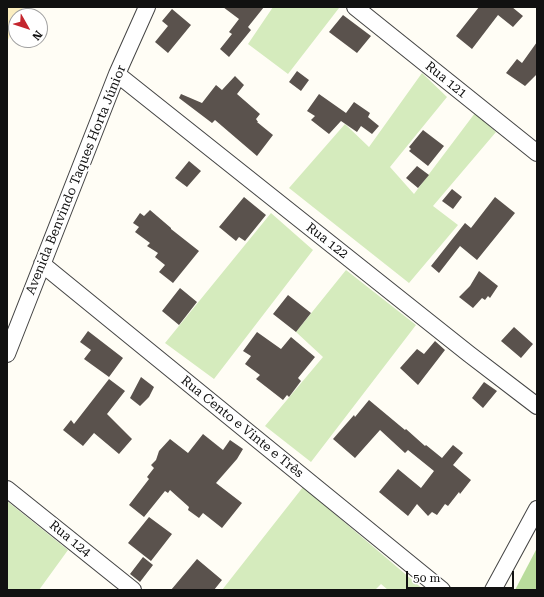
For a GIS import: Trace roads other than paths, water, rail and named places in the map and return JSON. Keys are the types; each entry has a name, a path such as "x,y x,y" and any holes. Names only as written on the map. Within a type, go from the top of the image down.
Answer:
{"street":[{"name":"Avenida Benvindo Taques Horta Júnior","path":"7,354 117,74 147,7"},
{"name":"Rua 121","path":"355,7 537,153"},
{"name":"Rua 122","path":"117,74 537,406"},
{"name":"Rua Cento e Vinte e Três","path":"42,264 442,590"},
{"name":"Rua 124","path":"7,489 133,590"},
{"path":"493,590 537,509"}]}
